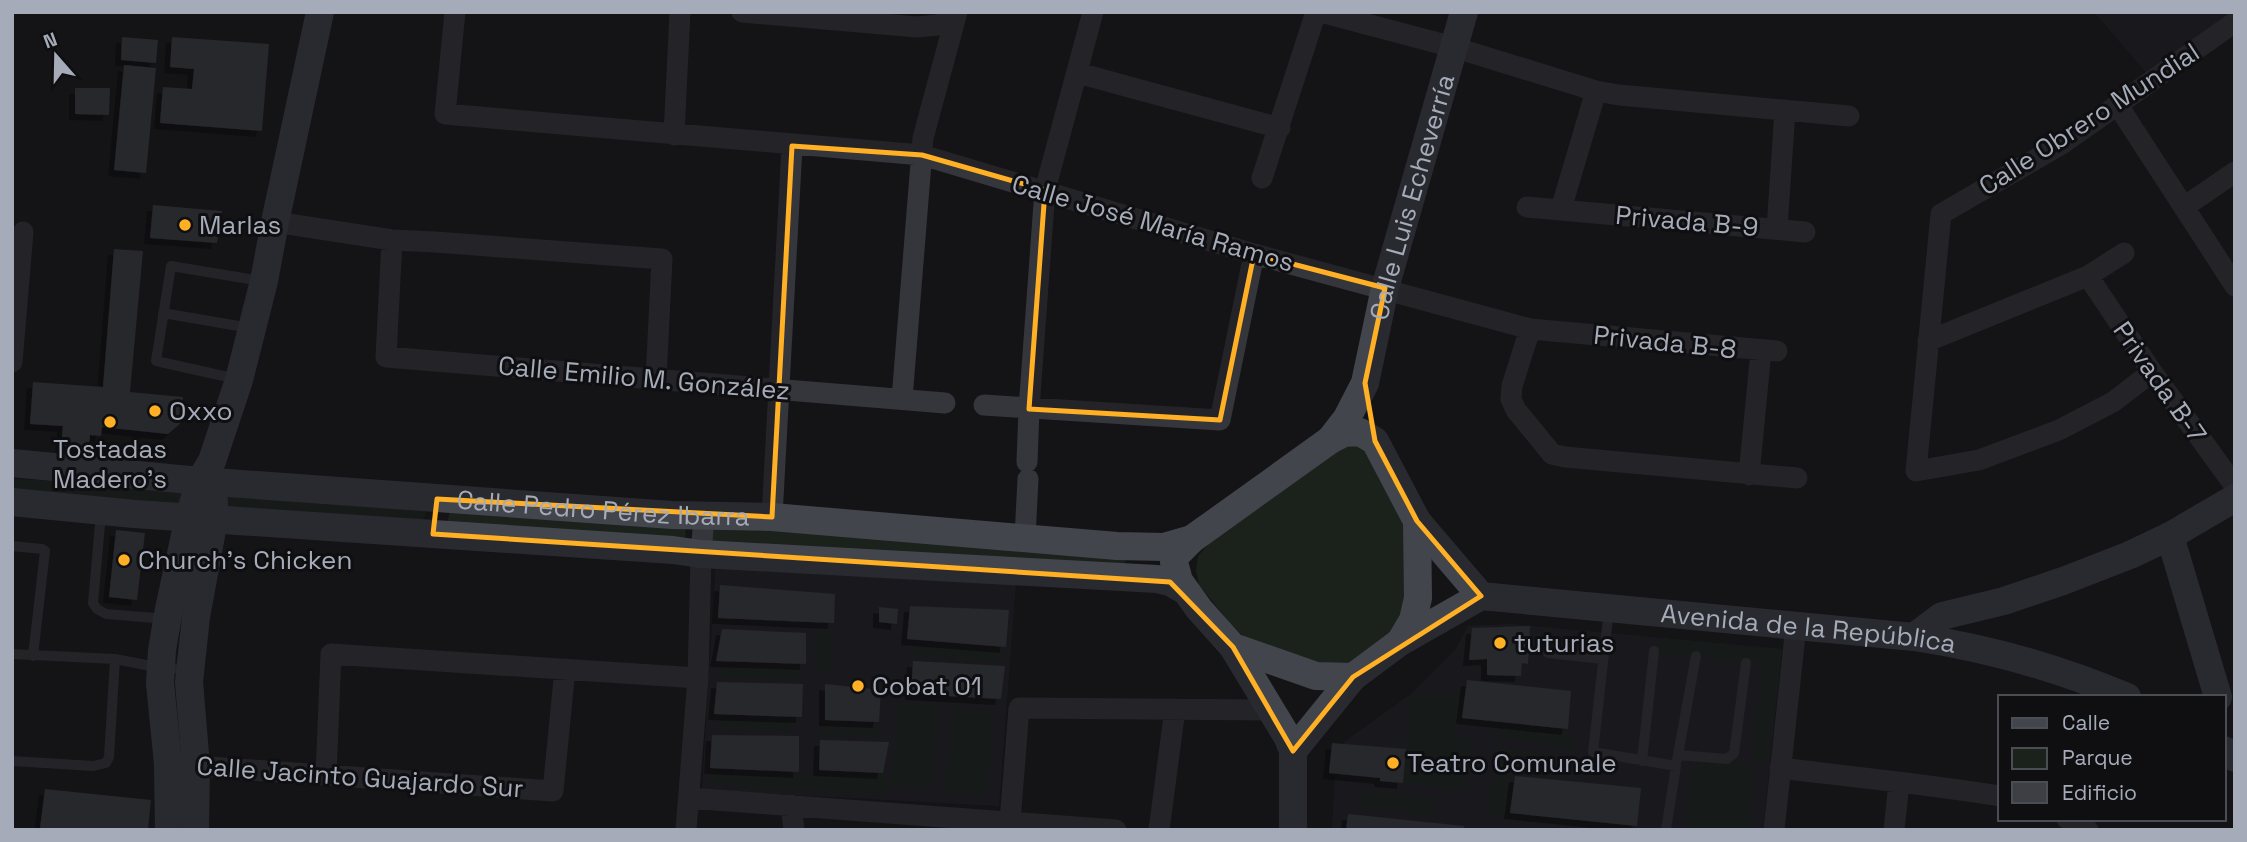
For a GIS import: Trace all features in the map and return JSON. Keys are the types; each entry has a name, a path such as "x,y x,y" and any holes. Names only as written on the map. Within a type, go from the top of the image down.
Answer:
{"main road":[{"path":"195,830 196,766 189,682 196,617 201,518 209,475 239,380 264,281 320,12"},
{"name":"Calle Luis Echeverría","path":"1331,440 1347,418 1365,383 1385,288 1464,12"},
{"name":"Calle Luis Echeverría","path":"1365,383 1375,441"},
{"path":"1293,751 1353,677 1400,642 1481,596 1417,521 1375,441 1360,432 1344,433 1331,440 1192,539 1176,555 1174,562 1182,589 1233,646 1272,710 1293,751 1293,830"},
{"name":"Calle Pedro Pérez Ibarra","path":"12,463 209,475 437,499 704,517 772,517 1116,545 1164,547 1192,539"},
{"path":"1914,637 1942,616 2004,601 2063,581 2171,536 2235,498"},
{"path":"433,534 437,499"},
{"name":"Calle Pedro Pérez Ibarra","path":"12,502 101,511 701,554 1157,579 1182,589"},
{"path":"169,830 168,764 161,668 167,620 201,518"},
{"path":"1400,642 1413,620 1418,598 1417,521"},
{"path":"2171,536 2217,695"},
{"path":"1113,576 1125,573 1130,562 1127,551 1116,545"},
{"name":"Avenida de la República","path":"1481,596 1914,637 2007,656 2070,675 2122,695"},
{"path":"1233,646 1316,676 1353,677"}],"street":[{"name":"Calle José María Ramos","path":"455,12 445,114 792,146 922,155 1254,254 1385,288"},
{"path":"674,135 680,12"},
{"path":"742,12 790,14 917,27 938,25 956,14"},
{"path":"1025,537 1029,409 1045,190 1093,12"},
{"path":"1262,178 1318,12 1453,47 1596,92 1849,116"},
{"path":"902,399 922,155 928,118 956,14"},
{"name":"Calle Obrero Mundial","path":"1928,341 1941,214 2053,150 2235,22"},
{"path":"1078,73 1280,128"},
{"path":"1561,209 1596,92"},
{"path":"2117,104 2235,286"},
{"name":"Privada B-9","path":"1527,207 1777,229 1785,110"},
{"path":"772,517 792,146"},
{"path":"2184,207 2235,172"},
{"path":"275,222 391,240 662,258 656,379"},
{"path":"1777,229 1805,232"},
{"path":"12,362 23,232"},
{"name":"Calle Emilio M. González","path":"391,240 386,357 945,403"},
{"path":"2124,253 2088,276 1928,341 1916,471 1979,460 2059,430 2113,402 2151,373"},
{"path":"984,405 1220,419 1254,254"},
{"name":"Privada B-7","path":"2088,276 2151,373 2235,486"},
{"name":"Privada B-8","path":"1385,288 1530,329 1769,351 1749,475"},
{"path":"1530,329 1512,386 1511,399 1516,410 1552,454 1797,478"},
{"path":"686,830 698,678 704,517"},
{"path":"1774,830 1796,626"},
{"path":"326,775 331,654 698,678"},
{"name":"Calle Jacinto Guajardo Sur","path":"168,764 553,791 565,669"},
{"path":"1010,822 1019,708 1272,710"},
{"path":"1159,830 1175,709"},
{"path":"1780,768 1998,796"},
{"path":"1894,830 1899,783"},
{"path":"689,797 791,805 916,822 1010,822 1116,830"},
{"path":"791,805 794,830"},
{"path":"2071,821 2088,830"}],"lane":[{"path":"239,380 156,361 171,266 264,281"},
{"path":"163,313 252,329"},
{"path":"101,511 93,603 106,614 167,620"},
{"path":"12,546 45,551 33,656"},
{"path":"1609,609 1593,752 1642,761 1727,759 1734,753 1746,663"},
{"path":"1642,761 1654,651"},
{"path":"1548,653 1603,659"},
{"path":"12,654 115,659 161,668 190,668"},
{"path":"1666,830 1696,656"},
{"path":"12,761 93,766 106,763 109,757 115,659"}],"highlighted area":[{"path":"792,146 922,155 1045,190 1029,409 1220,420 1254,254 1385,288 1365,383 1375,441 1417,521 1481,596 1353,677 1293,751 1233,647 1170,582 433,534 437,499 772,517"}],"shaded area":[{"path":"2094,12 2235,12 2148,75"},
{"name":"Cobat 01","path":"716,559 1016,583 999,806 702,790"},
{"path":"1510,624 1782,649 1763,830 1332,830 1335,775 1344,742 1411,694 1455,650 1468,626"}],"green space":[{"path":"1363,436 1402,504 1413,560 1399,633 1336,673 1246,639 1199,585 1196,570 1198,556 1211,541 1332,443"},
{"path":"12,479 187,487 182,513 12,496"},
{"path":"227,490 428,504 423,523 225,512"},
{"path":"451,507 686,523 685,545 446,527"},
{"path":"714,525 1126,559 1123,567 711,545"},
{"path":"815,631 832,631 832,673 815,673"},
{"path":"1659,638 1782,649 1769,764 1751,760 1763,663 1658,655"},
{"path":"913,646 1001,651 1001,662 913,656"},
{"path":"720,668 800,669 799,679 718,677"},
{"path":"1411,694 1461,696 1452,738 1472,739 1466,790 1403,783"},
{"path":"896,704 939,705 932,787 892,786"},
{"path":"952,707 995,710 987,796 944,792"},
{"path":"718,719 795,721 791,731 717,730"},
{"path":"821,723 879,728 880,737 818,734"},
{"path":"1501,726 1574,732 1572,749 1500,738"},
{"path":"1496,746 1562,756 1559,777 1513,772 1506,816 1486,813"},
{"path":"1692,759 1755,766 1749,830 1685,830"},
{"path":"710,773 888,774 887,795 710,785"},
{"path":"1362,791 1435,799 1433,816 1359,808"}],"building":[{"path":"122,37 158,40 156,63 121,60"},
{"path":"172,37 269,44 262,131 160,123 163,87 192,89 194,69 170,67"},
{"path":"124,65 156,68 146,173 114,170"},
{"path":"75,88 110,88 109,115 75,114"},
{"name":"Marlas","path":"153,205 222,211 217,243 150,238"},
{"path":"114,249 143,251 130,392 183,397 180,424 168,434 102,427 101,436 90,435 89,448 61,446 63,426 30,424 33,382 103,387"},
{"path":"116,530 145,533 137,600 109,597"},
{"path":"720,585 835,594 834,623 718,618"},
{"path":"910,606 1009,610 1006,647 907,639"},
{"path":"879,607 898,609 897,624 879,622"},
{"name":"tuturias","path":"1530,626 1528,664 1522,663 1521,676 1487,675 1487,659 1469,660 1472,628"},
{"path":"722,629 806,633 806,664 716,661"},
{"path":"913,661 1005,666 1001,699 911,694"},
{"path":"1467,680 1571,691 1568,729 1462,718"},
{"path":"717,682 803,684 802,717 714,714"},
{"path":"825,684 881,690 879,722 825,720"},
{"path":"712,735 799,736 799,772 710,768"},
{"path":"820,740 889,742 883,773 819,770"},
{"path":"1332,743 1406,749 1403,783 1329,773"},
{"path":"1515,776 1641,788 1637,826 1510,813"},
{"path":"45,789 151,800 148,830 40,828"},
{"path":"1348,814 1464,826 1463,830 1346,830"}],"place":[{"name":"Marlas","path":"185,225"},
{"name":"Oxxo","path":"155,411"},
{"name":"Tostadas Madero's","path":"110,422"},
{"name":"Church's Chicken","path":"124,560"},
{"name":"tuturias","path":"1500,643"},
{"name":"Cobat 01","path":"858,686"},
{"name":"Teatro Comunale","path":"1393,763"}]}
